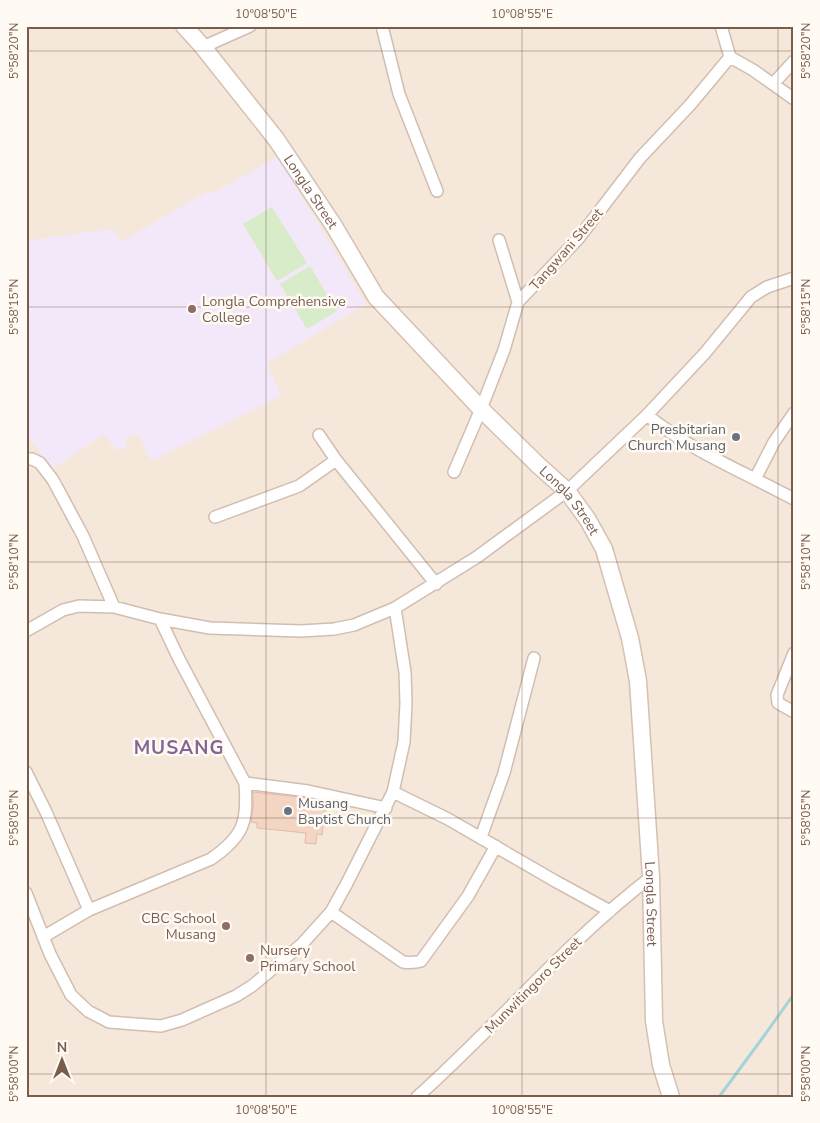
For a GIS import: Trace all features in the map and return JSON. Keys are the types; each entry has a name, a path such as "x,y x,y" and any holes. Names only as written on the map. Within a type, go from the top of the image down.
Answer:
{"main road":[{"name":"Longla Street","path":"184,26 203,46 276,139 334,226 376,297 481,409 538,465 567,490 588,520 604,548 630,638 638,682 651,877 654,1021 661,1065 670,1097"}],"street":[{"path":"203,46 250,26"},
{"path":"382,26 399,94 437,191"},
{"path":"721,26 730,57 753,70 794,99"},
{"name":"Tangwani Street","path":"454,472 504,350 518,302 578,239 640,158 690,105 730,57"},
{"path":"773,84 794,62"},
{"path":"499,240 518,302"},
{"path":"26,631 63,610 79,606 114,608 210,628 301,631 334,629 354,625 395,608 477,557 567,490 648,415 705,353 751,296 767,287 794,278"},
{"path":"755,479 774,442 794,413"},
{"path":"648,415 665,429 699,451 794,499"},
{"path":"319,435 336,460 436,584"},
{"path":"26,459 32,459 40,464 53,480 83,536 114,608"},
{"path":"214,517 299,486 336,460"},
{"path":"26,893 50,954 71,995 88,1011 109,1022 161,1026 182,1020 236,996 252,986 302,944 331,912 393,792 404,742 406,703 404,672 395,608"},
{"path":"43,937 89,910 211,859 237,837 243,825 246,796 245,782 179,659 160,619"},
{"path":"794,653 777,694 778,703 794,712"},
{"path":"481,837 504,774 534,658"},
{"path":"26,772 46,812 89,910"},
{"path":"245,782 308,791 386,808"},
{"path":"393,792 416,802 481,837 610,911"},
{"path":"331,912 404,962 411,964 421,960 468,896 496,846"},
{"name":"Munwitingoro Street","path":"417,1097 450,1068 542,975 610,911 651,877"}],"shaded area":[{"path":"26,26 794,26 794,1097 26,1097"},
{"name":"Longla Comprehensive College","path":"278,156 366,304 267,363 281,396 151,461 138,434 125,439 126,448 116,450 104,434 53,468 26,435 26,349 29,313 26,313 26,241 113,229 121,242 208,191 214,193"}],"green space":[{"path":"272,207 307,263 277,281 243,224"},
{"path":"310,266 337,311 307,329 280,284"}],"building":[{"name":"Musang Baptist Church","path":"253,792 307,798 326,803 322,835 317,834 316,844 305,843 306,833 257,828 257,823 251,822"}],"waterway":[{"path":"719,1097 794,994"}],"place":[{"name":"Longla Comprehensive College","path":"192,309"},
{"name":"Presbitarian Church Musang","path":"736,437"},
{"name":"Musang Baptist Church","path":"288,811"},
{"name":"CBC School Musang","path":"226,926"},
{"name":"Nursery Primary School","path":"250,958"}],"district":[{"name":"MUSANG","path":"179,747"}]}
